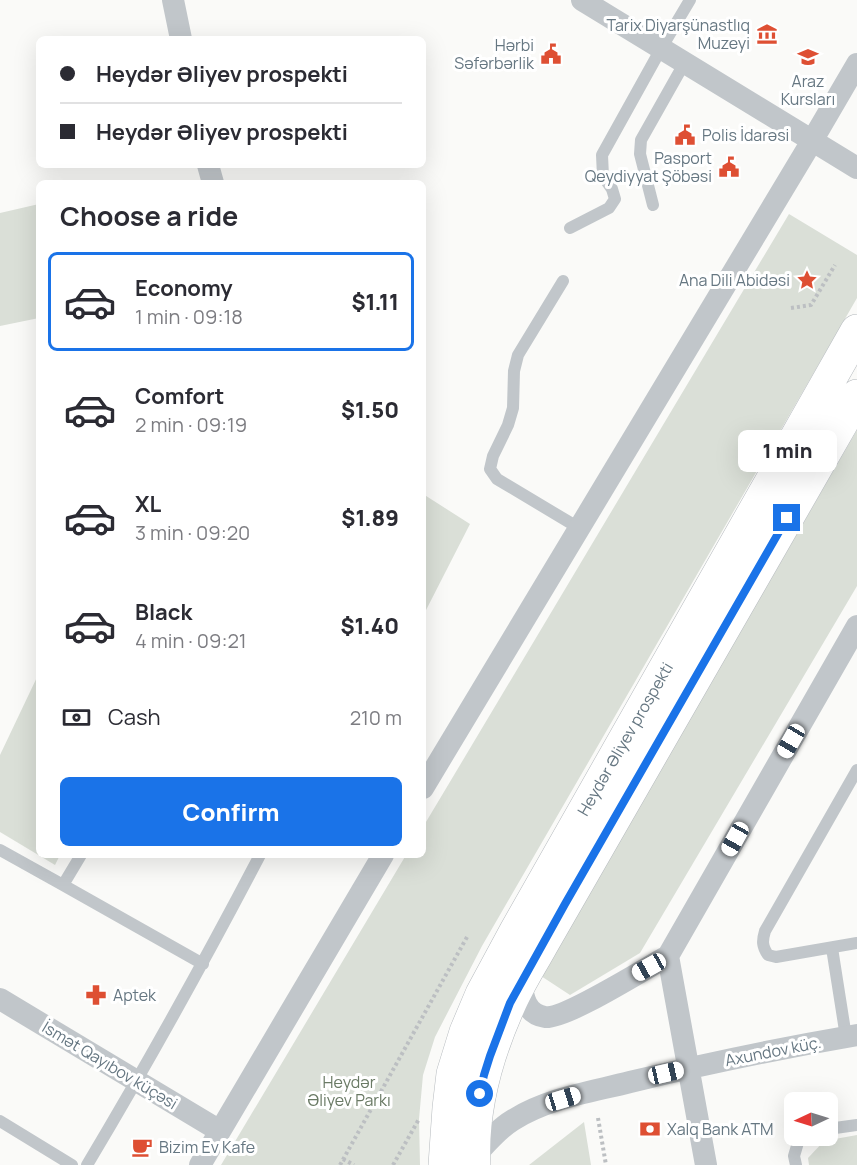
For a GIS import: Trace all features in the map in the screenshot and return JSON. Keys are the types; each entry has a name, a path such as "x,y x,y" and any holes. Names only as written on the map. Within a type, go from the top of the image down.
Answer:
{"main road":[{"name":"Heydər Əliyev prospekti","path":"465,1162 449,1108 453,1074 466,1032 482,994 857,331"},
{"name":"Heydər Əliyev prospekti","path":"465,1162 484,1075 510,1003 857,396"}],"street":[{"path":"173,0 180,36"},
{"path":"582,0 857,168"},
{"path":"426,783 857,64"},
{"path":"521,982 524,998 530,1010 543,1017 553,1017 574,1009 668,956 854,640"},
{"path":"200,1165 378,858"},
{"path":"668,956 706,1165"},
{"name":"İsmət Qayıbov küçəsi","path":"0,999 220,1131"},
{"name":"Axundov küç.","path":"465,1162 496,1133 535,1108 576,1095 689,1068 852,1036"}],"lane":[{"path":"570,228 609,208 615,199 612,189 603,176 602,155 690,0"},
{"path":"653,205 640,154 641,140 686,62"},
{"path":"563,281 518,355 514,371 513,408 490,469 497,479 579,528"},
{"path":"857,770 765,931 763,940 768,955 776,957 857,943"},
{"path":"0,850 203,964"},
{"path":"63,885 79,858"},
{"path":"87,1165 203,964 258,858"},
{"path":"832,948 852,1036"},
{"path":"0,1121 72,1165"},
{"path":"838,1128 857,1125"},
{"path":"796,1165 794,1156 797,1146"}],"path":[{"path":"790,308 811,305 835,265"},
{"path":"340,1165 467,937"},
{"path":"598,1118 606,1165"},
{"path":"393,1165 419,1119"},
{"path":"343,1159 354,1165"}],"green space":[{"path":"36,205 36,319 0,326 0,213"},
{"name":"Heydər Əliyev Parkı","path":"789,214 857,255 857,298 482,946 435,1037 423,1075 419,1119 420,1165 221,1165 404,858 426,858 426,822"},
{"path":"857,430 857,586 640,953 570,995 541,976"},
{"path":"426,496 470,524 426,610"},
{"path":"36,679 36,854 0,832 0,755"},
{"path":"43,858 58,858 55,865"},
{"path":"584,1122 591,1165 529,1165"},
{"path":"857,1135 857,1165 809,1165 808,1158 819,1146 838,1146 838,1138"}],"place":[{"name":"Tarix Diyarşünastlıq Muzeyi","path":"767,34"},
{"name":"Hərbi Səfərbərlik","path":"551,54"},
{"name":"Araz Kursları","path":"808,57"},
{"name":"Polis İdarəsi","path":"685,135"},
{"name":"Pasport Qeydiyyat Şöbəsi","path":"729,167"},
{"name":"Ana Dili Abidəsi","path":"807,280"},
{"name":"Aptek","path":"96,995"},
{"name":"Xalq Bank ATM","path":"650,1129"},
{"name":"Bizim Ev Kafe","path":"142,1147"}],"route":[{"path":"480,1094 496,1037 510,1003 787,518"}]}
